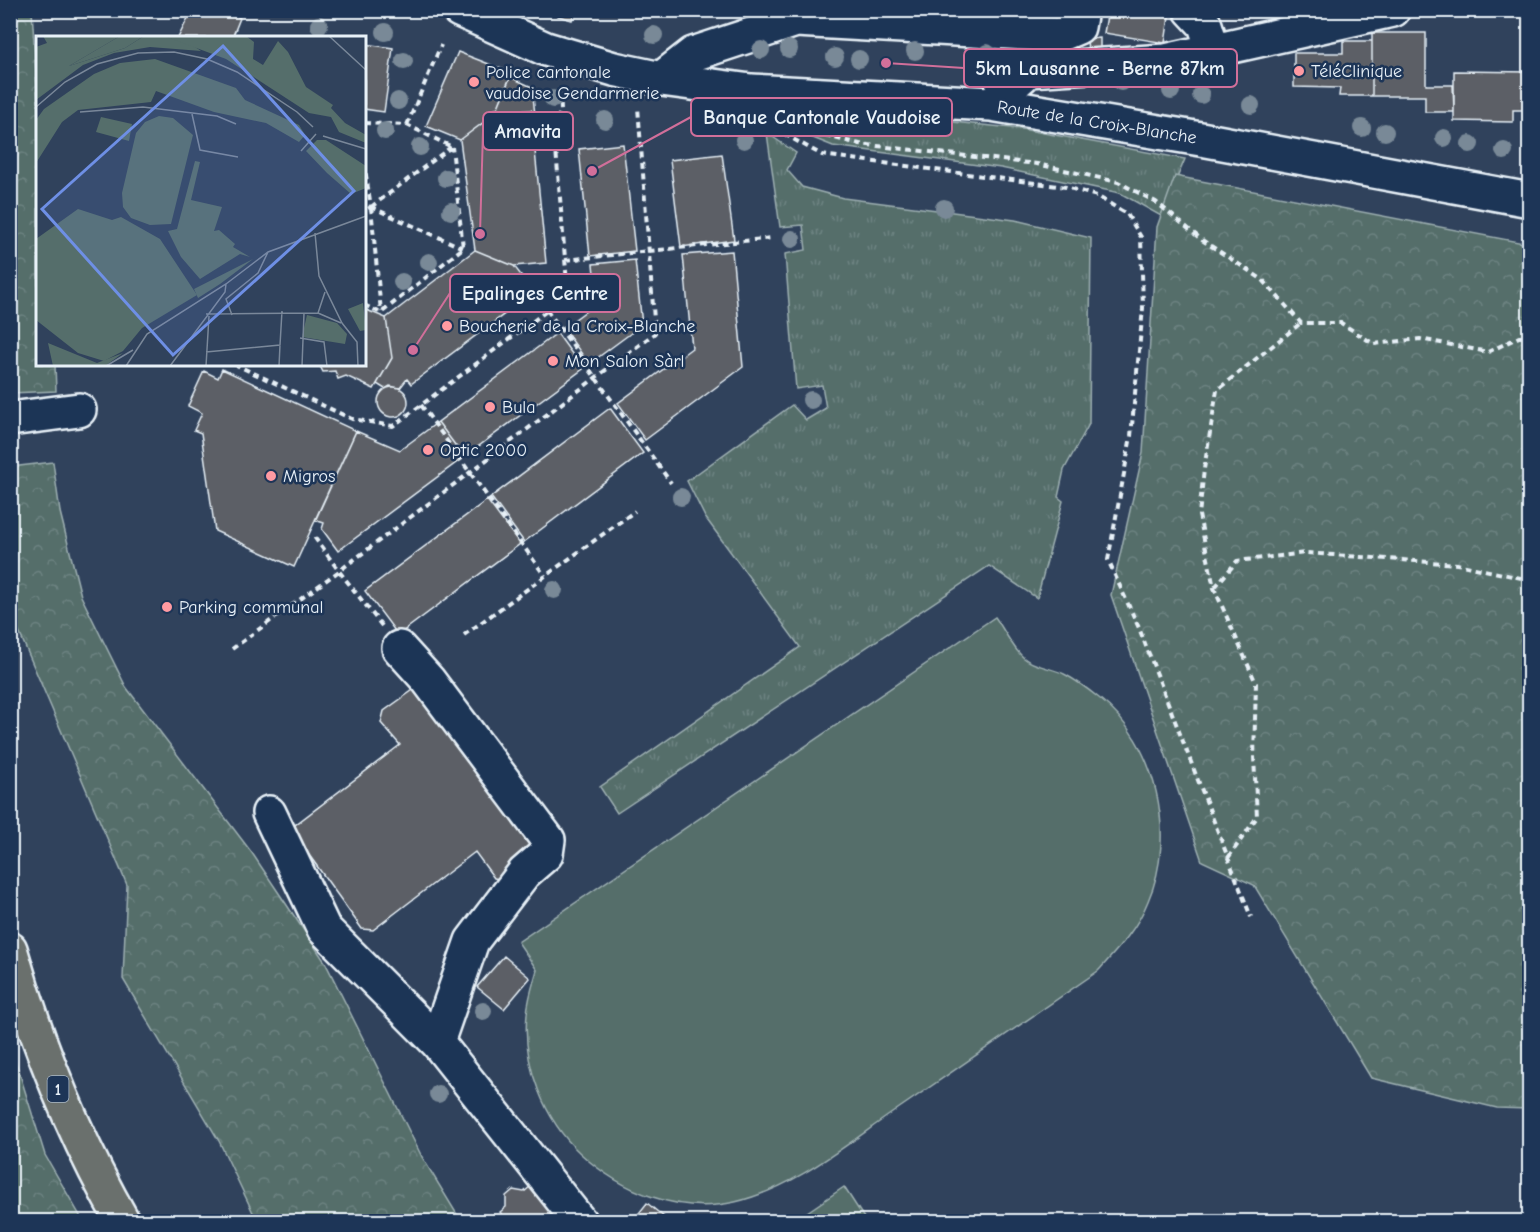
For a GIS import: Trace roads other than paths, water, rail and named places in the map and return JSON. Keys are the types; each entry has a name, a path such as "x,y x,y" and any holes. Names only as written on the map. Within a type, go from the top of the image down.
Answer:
{"main road":[{"name":"1","path":"10,949 58,1088 94,1168 123,1221"}],"street":[{"name":"Route de la Croix-Blanche","path":"459,10 546,49 590,63 661,79 751,91 991,104 1201,139 1530,200"},
{"path":"661,79 693,54 796,20 1059,35 1078,27 1081,10"},
{"path":"991,104 1029,70 1165,62 1208,24 1393,10"},
{"path":"10,419 79,410"},
{"path":"399,648 428,680 548,840 546,854 524,873 472,941 436,1042"},
{"path":"269,813 324,928 436,1042 580,1221"}],"place":[{"name":"5km Lausanne - Berne 87km","path":"886,63"},
{"name":"TéléClinique","path":"1299,71"},
{"name":"Police cantonale vaudoise Gendarmerie","path":"474,82"},
{"name":"Banque Cantonale Vaudoise","path":"592,171"},
{"name":"Amavita","path":"480,234"},
{"name":"Boucherie de la Croix-Blanche","path":"447,326"},
{"name":"Epalinges Centre","path":"413,350"},
{"name":"Mon Salon Sàrl","path":"553,361"},
{"name":"Bula","path":"490,407"},
{"name":"Optic 2000","path":"428,450"},
{"name":"Migros","path":"271,476"},
{"name":"Parking communal","path":"167,607"}]}
